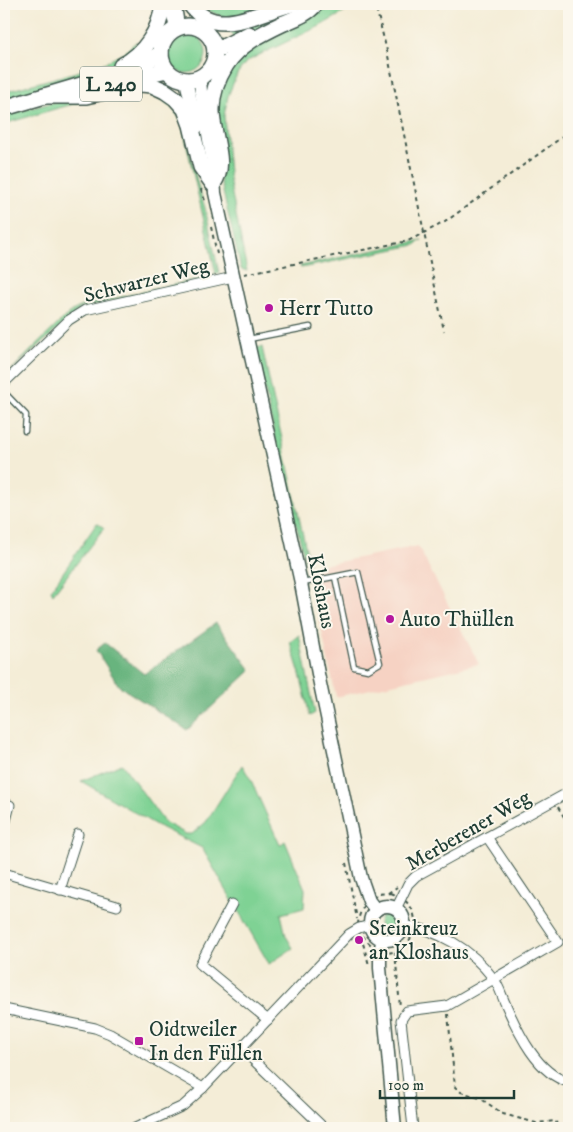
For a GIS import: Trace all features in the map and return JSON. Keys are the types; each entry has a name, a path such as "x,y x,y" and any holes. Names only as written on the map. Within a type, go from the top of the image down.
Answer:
{"main road":[{"path":"50,95 64,86 122,66 135,57 143,49 156,29 163,4"},
{"path":"173,4 183,27"},
{"path":"183,4 189,20 183,27 165,38 161,54 162,62 166,70 175,77 193,79 211,67 213,45 200,29 183,27"},
{"path":"190,4 206,18 226,23 239,21 278,7 304,4"},
{"path":"50,95 86,96 142,84 152,85 165,91 185,109 191,125 201,168 213,184 219,172 219,162 212,109 216,86 221,74 246,43 310,11 304,4"},
{"path":"213,45 235,40 290,16 304,4"},
{"name":"L 240","path":"4,108 128,69 161,54"},
{"name":"L 240","path":"50,95 81,91 166,70"},
{"name":"Kloshaus","path":"193,79 207,170 213,184 301,583 361,878 372,905"},
{"path":"382,945 399,935 409,926 402,916 399,903 386,906 372,905 373,914 364,926 374,934 382,945 380,968 395,1128"}],"street":[{"name":"Schwarzer Weg","path":"4,383 69,320 85,310 233,277"},
{"name":"Merberener Weg","path":"399,903 408,884 416,876 569,792"},
{"path":"4,828 10,805"},
{"path":"60,890 78,834"},
{"path":"413,1128 401,1020 407,1011 447,1006 558,942 487,837"},
{"path":"4,873 117,906"},
{"path":"232,904 200,964 268,1020"},
{"path":"135,1128 183,1106 204,1088 349,934 364,926"},
{"path":"409,926 443,936 469,953 494,979 516,1029 534,1056 550,1072 569,1082"},
{"path":"4,1009 95,1028 110,1034 204,1088"},
{"path":"242,1049 324,1128"}],"lane":[{"path":"248,340 310,327"},
{"path":"5,396 26,415 25,431"},
{"path":"301,583 358,572 380,663 368,670 354,667 335,577"}],"path":[{"path":"381,4 376,8 387,51 444,331"},
{"path":"233,277 408,241 445,222 569,132"},
{"path":"554,801 569,824"},
{"path":"394,952 410,940 409,926 412,910 399,903"},
{"path":"364,926 368,944 382,945 394,952"},
{"path":"394,952 401,1020"},
{"path":"447,1006 455,1086 461,1092 480,1098 503,1114 536,1123 556,1121 557,1128"}],"shaded area":[{"path":"418,546 479,664 336,697 308,568"}],"green space":[{"path":"194,4 359,4 320,26 246,62 237,74 228,96 224,116 230,184 247,271 241,269 220,179 216,125 221,81 242,53 224,18"},
{"path":"190,33 197,36 203,42 206,53 205,61 197,70 190,73 182,73 175,70 167,61 166,49 169,42 178,34"},
{"path":"137,41 136,50 122,61 4,103 4,92 98,66 124,53"},
{"path":"146,87 171,105 182,120 205,208 219,273 206,279 81,308 4,377 64,318 82,306 216,274 182,124 179,117 163,100 149,94 127,92 69,105 4,124 4,115 59,101"},
{"path":"422,240 415,245 301,268 300,266"},
{"path":"262,347 309,563 306,563 288,499 256,348"},
{"path":"97,523 104,528 53,594 51,590"},
{"path":"216,623 251,670 187,730 119,686 96,650 105,643 144,674"},
{"path":"299,635 315,713 310,716 290,642"},
{"path":"122,764 164,822 186,834 192,834 206,822 242,765 251,780 280,845 285,841 305,889 304,908 281,914 286,936 293,948 269,964 202,848 156,825 81,781"},
{"path":"388,914 394,917 397,923 394,929 388,932 382,929 379,923 382,917"}],"place":[{"name":"Herr Tutto","path":"269,308"},
{"name":"Auto Thüllen","path":"390,619"},
{"name":"Steinkreuz an Kloshaus","path":"359,940"},
{"name":"Oidtweiler In den Füllen","path":"139,1041"}]}
